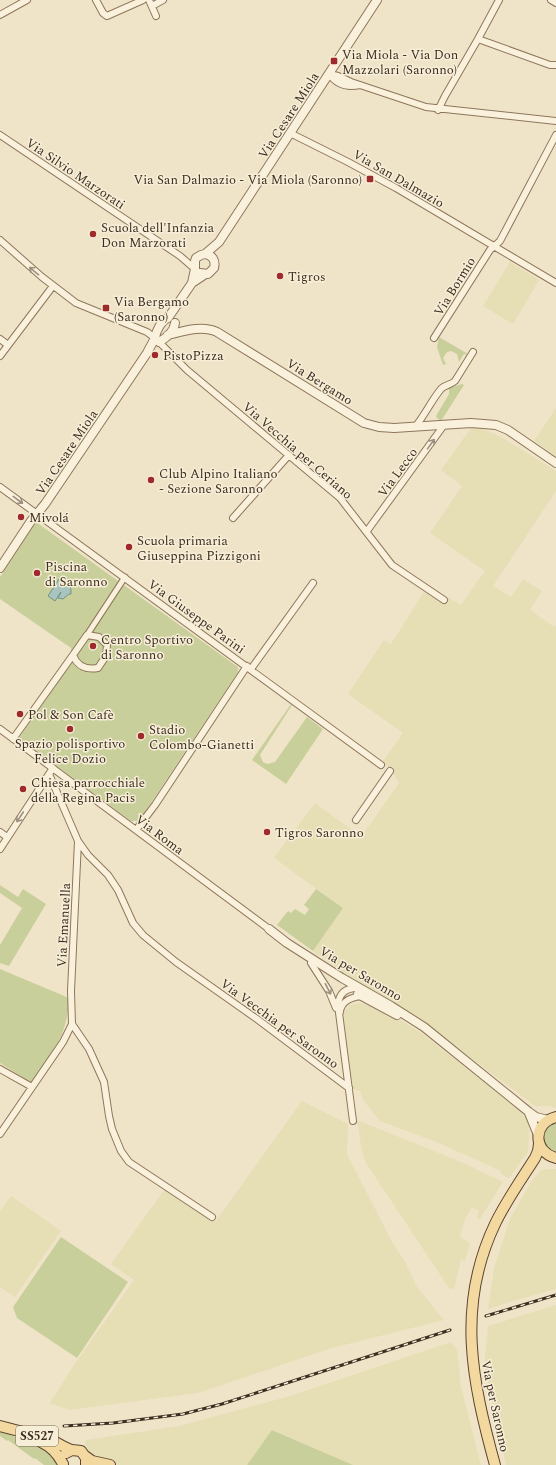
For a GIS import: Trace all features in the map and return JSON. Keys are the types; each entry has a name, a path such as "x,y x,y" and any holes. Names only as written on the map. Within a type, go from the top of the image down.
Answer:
{"main road":[{"path":"552,1119 542,1126 539,1139 544,1152 556,1158"},
{"name":"Via per Saronno","path":"495,1465 474,1371 471,1336 472,1302 478,1273 487,1242 504,1206 538,1151 539,1139"},
{"name":"Via per Saronno","path":"526,1172 544,1160 556,1158"},
{"name":"SS527","path":"0,1427 46,1438 72,1450"},
{"name":"SS527","path":"0,1427 51,1447 59,1455 64,1465"},
{"path":"64,1465 65,1455 72,1450 78,1450 86,1460 110,1465"}],"street":[{"path":"0,16 27,0"},
{"path":"96,0 103,13 107,16 143,0"},
{"path":"156,16 150,3 163,0"},
{"name":"Via Cesare Miola","path":"172,321 179,303 192,283 196,258 205,254 219,242 377,0"},
{"path":"438,110 444,96 478,40 499,0"},
{"path":"551,0 556,3"},
{"path":"478,40 550,65 556,65"},
{"path":"329,74 341,84 351,87 362,85 438,110 556,121"},
{"name":"Via San Dalmazio","path":"290,133 364,170 556,283"},
{"name":"Via Silvio Marzorati","path":"0,135 180,256 195,268"},
{"path":"494,246 500,241 556,135"},
{"name":"Via Bergamo","path":"0,240 53,286 76,303 160,338 190,330 213,330 222,334 364,423 386,428 471,423 496,426 508,430 556,463"},
{"name":"Via Cesare Miola","path":"192,283 213,271 219,242"},
{"name":"Via Bormio","path":"434,338 494,246"},
{"path":"205,254 211,257 215,262"},
{"name":"Via Silvio Marzorati","path":"180,256 196,258"},
{"path":"195,268 199,273 204,275"},
{"path":"0,356 53,286"},
{"path":"162,321 172,321 174,327 160,338 162,321"},
{"name":"Via Bergamo","path":"172,321 190,330"},
{"name":"Via Cesare Miola","path":"0,568 9,549 45,504 150,349 160,338"},
{"name":"Via Vecchia per Ceriano","path":"160,338 168,351 187,370 340,498 392,565 444,600"},
{"path":"0,339 8,346"},
{"path":"415,427 423,419 442,388 455,381 473,352"},
{"name":"Via Lecco","path":"367,532 444,425"},
{"path":"233,518 289,456"},
{"name":"Via Giuseppe Parini","path":"0,487 381,765"},
{"path":"13,739 74,655 125,577"},
{"path":"136,830 249,668 313,583"},
{"path":"74,655 79,664 85,668 98,668 101,664 106,656 107,645 99,637 87,635"},
{"name":"Via Roma","path":"0,729 269,929"},
{"path":"0,849 53,768"},
{"path":"356,820 390,771"},
{"path":"49,774 78,841"},
{"path":"0,832 7,837"},
{"name":"Via Vecchia per Saronno","path":"78,841 118,890 133,923 143,935 197,977 257,1019 349,1088"},
{"name":"Via Emanuella","path":"72,1024 72,963 78,841"},
{"name":"Via per Saronno","path":"269,929 312,962 353,988 391,1006 419,1024 536,1117 552,1119"},
{"name":"Via per Saronno","path":"289,944 353,988 362,996 419,1024"},
{"path":"312,962 330,991 340,1017"},
{"path":"353,988 340,995 338,1005 354,1121"},
{"path":"340,1017 340,1008 346,1001 351,998 362,996"},
{"path":"0,1134 63,1042 72,1024 89,1049 104,1082 109,1116 120,1151 129,1162 212,1217"},
{"path":"0,1068 32,1087"},
{"name":"Via per Saronno","path":"529,1112 539,1139"}],"shaded area":[{"path":"510,262 539,280 513,324 483,306"},
{"path":"556,408 556,456 534,441"},
{"path":"473,425 501,437 556,471 556,491 493,586 511,597 523,579 542,591 530,610 554,627 556,625 556,1108 548,1106 535,1106 418,1018 364,987 313,951 343,908 274,858 315,803 361,837 399,783 392,771 383,761 403,733 348,694 384,640 391,644 424,592 443,604 447,597 461,605 485,571 430,533 462,486 441,470"},
{"path":"361,1003 385,1011 420,1032 517,1108 528,1120 528,1152 509,1178 504,1176 499,1170 434,1141 380,1121 363,1100 360,1091 353,1089 343,1013 350,1005"},
{"path":"302,1101 348,1124 347,1154 417,1287 444,1320 332,1348 198,1393 69,1410 50,1403 76,1362 134,1280 111,1264 165,1189 216,1221"},
{"path":"357,1120 461,1162 503,1182 480,1219 477,1218 479,1211 472,1207 465,1219 460,1237 470,1243 465,1261 461,1260 454,1289 449,1288 366,1163 362,1152"},
{"path":"556,1169 556,1289 488,1309 494,1268 510,1219 531,1182 541,1170"},
{"path":"11,1196 61,1231 15,1297 0,1287 0,1211"},
{"path":"556,1305 556,1465 506,1465 484,1366 488,1326"},
{"path":"451,1342 457,1350 461,1387 481,1465 353,1465 273,1430 247,1465 118,1465 83,1451 86,1440 179,1426 287,1397"}],"green space":[{"path":"439,337 468,354 464,354 459,362 457,354 451,351 447,352 443,358 446,364 443,365 437,347"},
{"path":"462,384 464,385 441,421 436,416 449,394 449,388"},
{"path":"36,522 238,667 238,672 139,821 131,821 19,738 72,662 71,648 0,599 0,577"},
{"path":"291,704 292,705 260,755 263,762 267,764 275,762 307,717 323,729 286,784 252,760"},
{"path":"0,885 18,897 23,889 46,904 9,966 0,963 0,945 22,908 0,893"},
{"path":"316,889 343,908 313,951 277,925 288,911 291,913 295,909 305,915 309,909 304,905"},
{"path":"0,969 69,998 66,1023 58,1044 32,1083 0,1063"},
{"path":"556,1122 556,1153 547,1146 544,1138 547,1129"},
{"path":"61,1237 128,1282 77,1358 17,1318 13,1307"},
{"path":"0,1429 16,1438 47,1450 60,1465 44,1465 35,1458 34,1459 0,1436"},
{"path":"272,1430 353,1465 247,1465"}],"water":[{"path":"59,579 68,583 71,594 63,599 58,598 61,592 55,601 48,596"}],"railway":[{"path":"486,1316 556,1295"},
{"path":"64,1426 113,1423 183,1414 222,1404 450,1330"}],"place":[{"name":"Via Miola - Via Don Mazzolari (Saronno)","path":"334,61"},
{"name":"Via San Dalmazio - Via Miola (Saronno)","path":"370,179"},
{"name":"Scuola dell'Infanzia Don Marzorati","path":"93,234"},
{"name":"Tigros","path":"280,276"},
{"name":"Via Bergamo (Saronno)","path":"106,308"},
{"name":"PistoPizza","path":"155,355"},
{"name":"Club Alpino Italiano - Sezione Saronno","path":"151,480"},
{"name":"Mivolá","path":"21,517"},
{"name":"Scuola primaria Giuseppina Pizzigoni","path":"129,547"},
{"name":"Piscina di Saronno","path":"37,573"},
{"name":"Centro Sportivo di Saronno","path":"93,646"},
{"name":"Pol & Son Cafè","path":"20,714"},
{"name":"Spazio polisportivo Felice Dozio","path":"70,729"},
{"name":"Stadio Colombo-Gianetti","path":"141,736"},
{"name":"Chiesa parrocchiale della Regina Pacis","path":"23,789"},
{"name":"Tigros Saronno","path":"267,832"}]}
